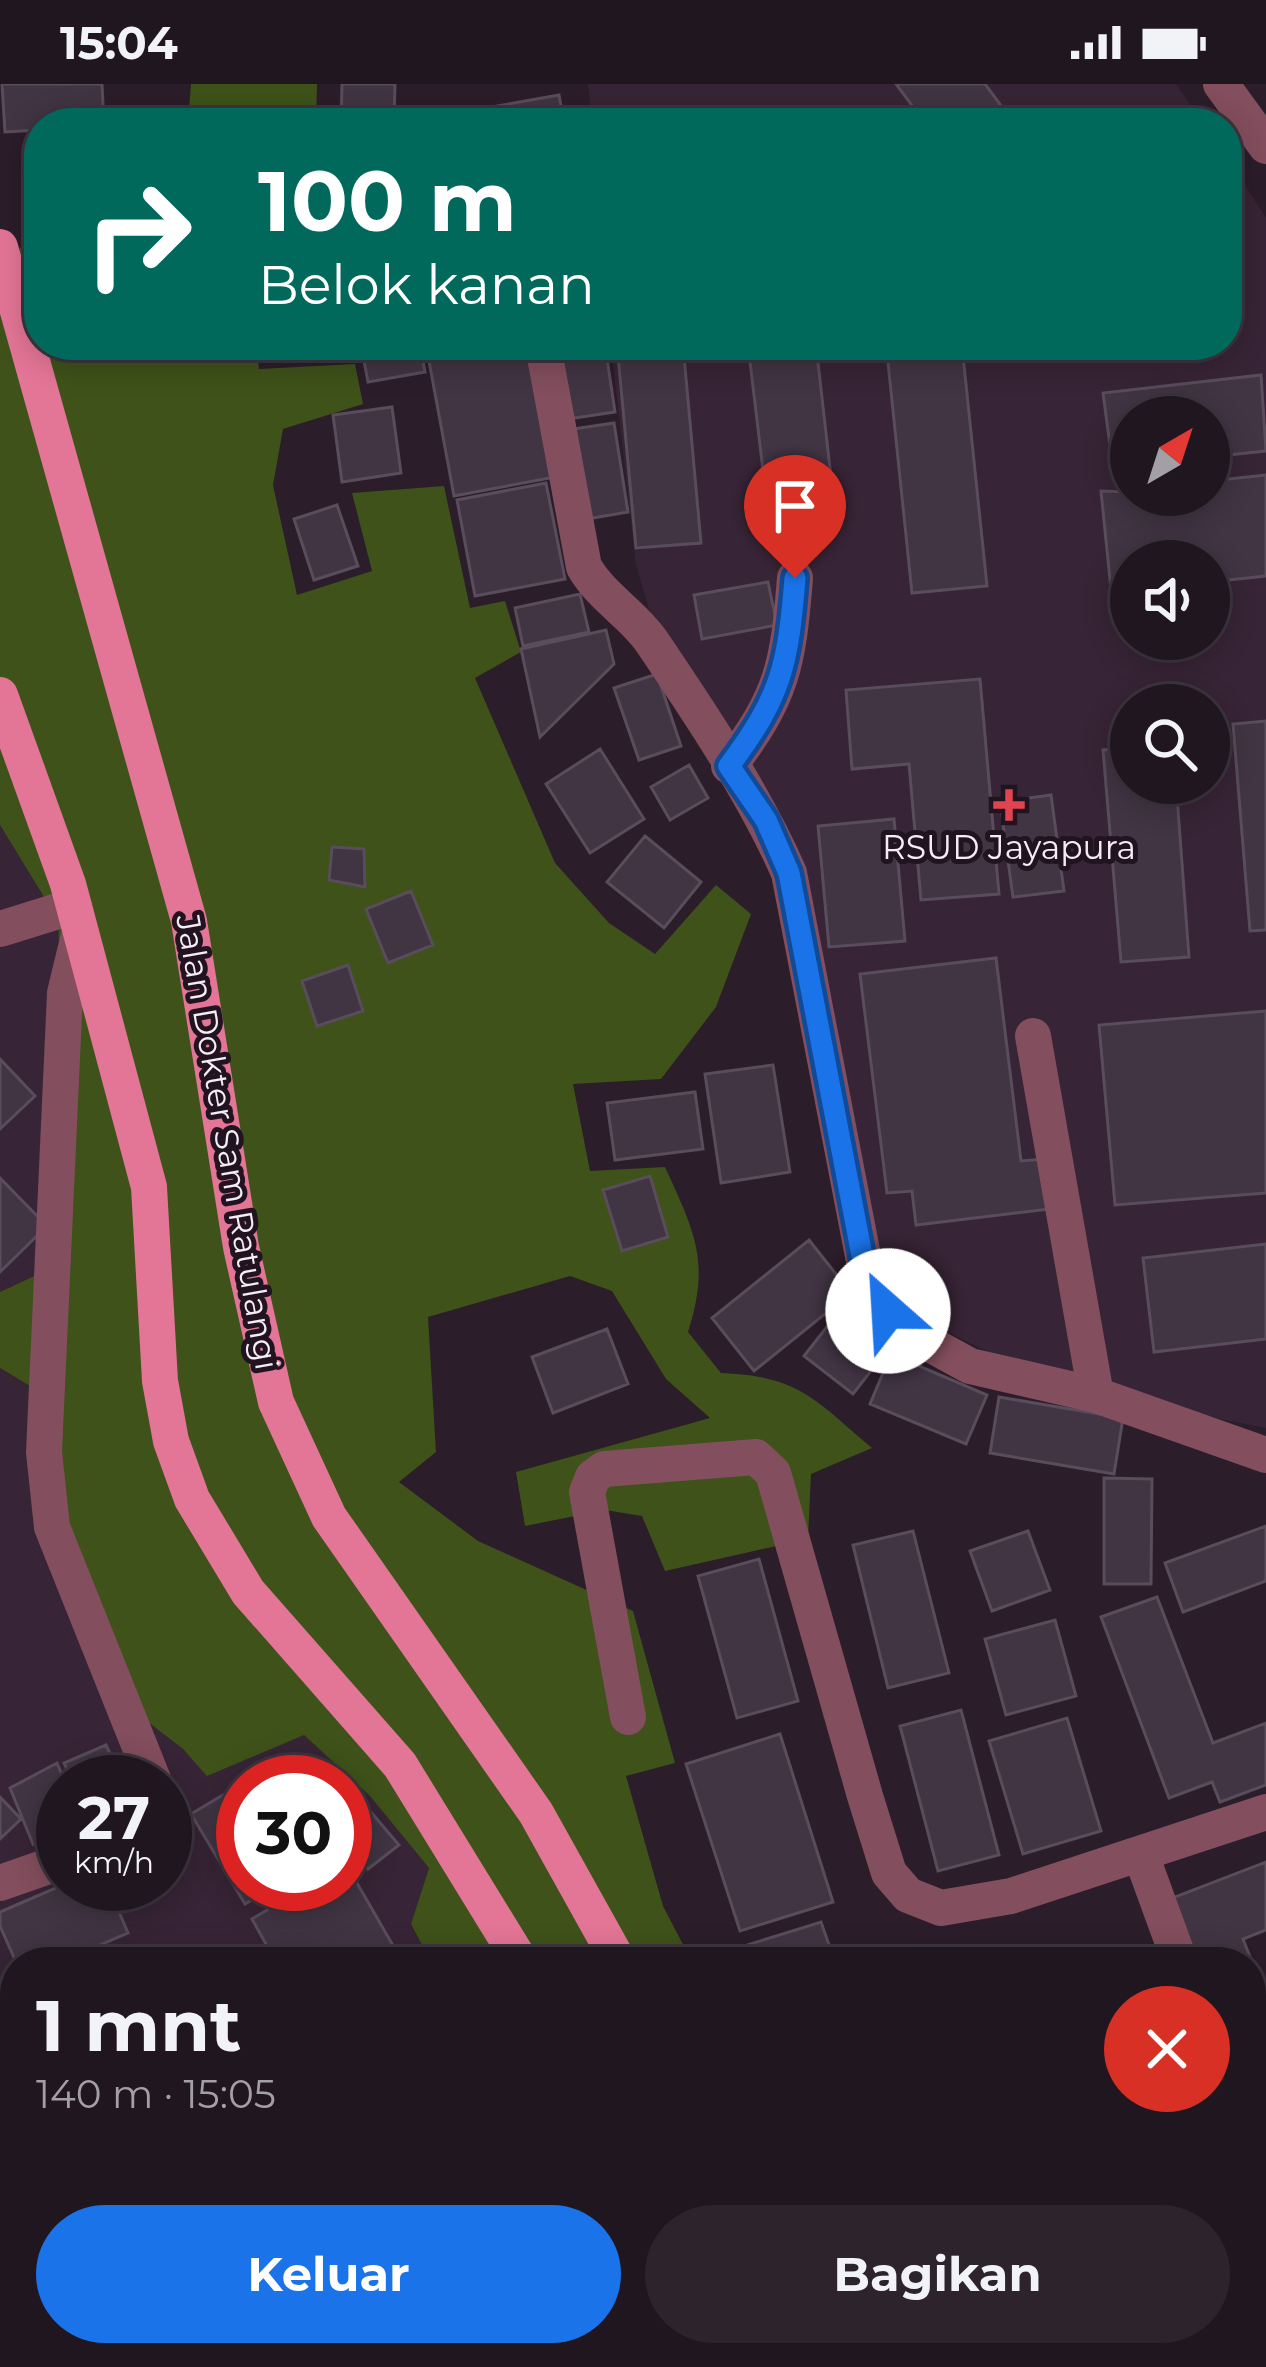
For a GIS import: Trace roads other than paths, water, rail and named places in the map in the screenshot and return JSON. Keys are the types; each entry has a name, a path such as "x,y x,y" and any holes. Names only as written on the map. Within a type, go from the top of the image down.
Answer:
{"main road":[{"name":"Jalan Dokter Sam Ratulangi","path":"0,248 17,374 189,921 241,1247 276,1402 328,1517 536,1814 611,1947"},
{"path":"0,694 77,918 149,1187 160,1381 171,1441 192,1499 248,1592 400,1766 512,1947"}],"street":[{"path":"1242,113 1266,146"},
{"path":"546,360 584,567 599,594 650,638 766,820 789,873 868,1287 928,1343 970,1366 1096,1395 1266,1455"},
{"path":"729,766 763,721 788,662 795,578"},
{"path":"0,929 77,918 65,994 44,1452 52,1527 143,1755"},
{"path":"1034,1036 1096,1395"},
{"path":"628,1717 587,1492 593,1478 604,1469 756,1457 773,1473 865,1796 890,1873 908,1894 941,1908 988,1900 1141,1856 1266,1812"},
{"path":"1141,1856 1174,1947"},
{"path":"0,1883 36,1870"}],"place":[{"name":"RSUD Jayapura","path":"1009,805"}]}
